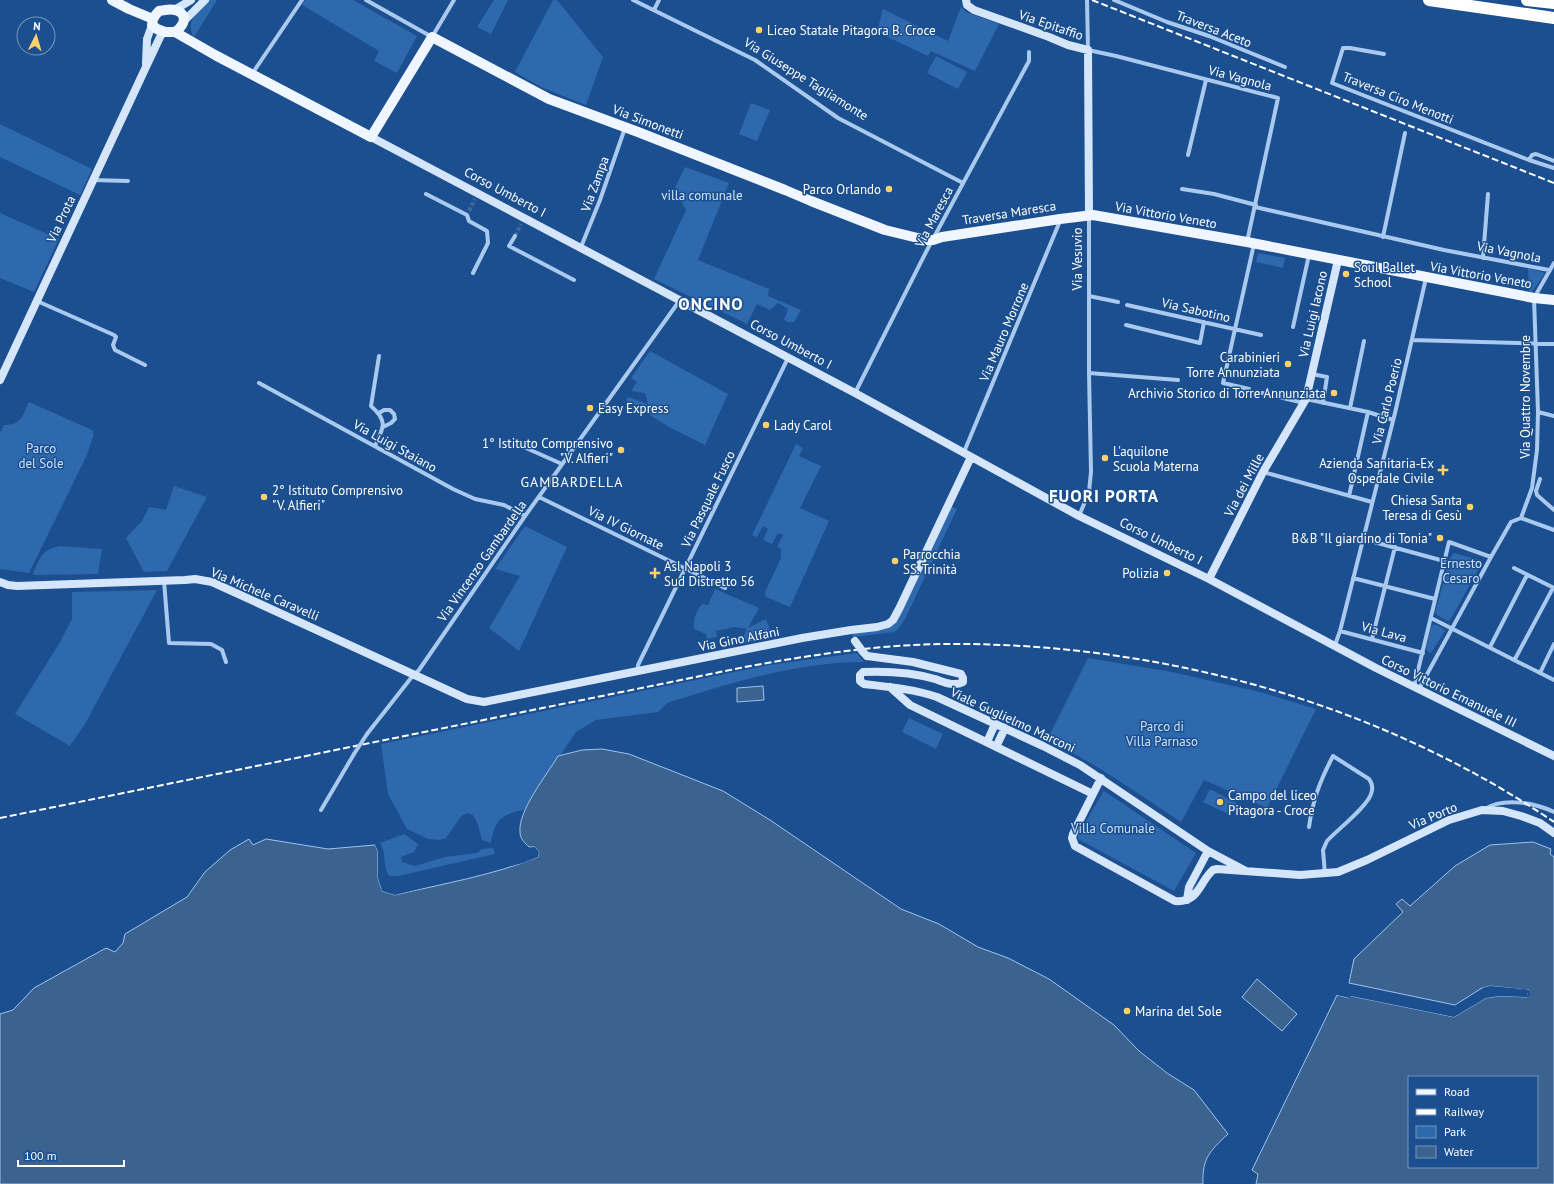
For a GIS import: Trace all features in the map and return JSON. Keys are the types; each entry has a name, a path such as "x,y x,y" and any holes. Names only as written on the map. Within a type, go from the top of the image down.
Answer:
{"highway":[{"path":"1429,0 1554,18"},
{"path":"1527,0 1554,3"}],"main road":[{"name":"Corso Umberto I","path":"112,0 152,22 157,29 177,28 193,42 371,137"},
{"name":"Corso Umberto I","path":"176,9 183,15 177,28"},
{"path":"152,22 159,11 176,9"},
{"path":"371,137 432,37"},
{"name":"Via Simonetti","path":"432,37 550,99 625,127 785,190 811,202 885,230 908,234 926,240 933,240"},
{"name":"Traversa Maresca","path":"933,240 942,237 1089,215"},
{"name":"Via Vittorio Veneto","path":"1089,215 1251,243 1534,298 1554,300"}],"street":[{"path":"176,9 191,0"},
{"name":"Via Prota","path":"0,380 92,180 161,35 177,28 205,0"},
{"path":"252,74 302,0"},
{"name":"Via Simonetti","path":"366,0 432,37"},
{"path":"432,37 454,0"},
{"name":"Via Giuseppe Tagliamonte","path":"633,0 755,60 838,118 963,183"},
{"path":"654,10 659,0"},
{"name":"Via Epitaffio","path":"966,0 967,4 974,10 1049,37 1068,46 1088,50"},
{"name":"Via Vesuvio","path":"1079,516 1091,483 1087,0"},
{"name":"Traversa Aceto","path":"1114,0 1285,67"},
{"path":"145,69 147,39 152,22"},
{"name":"Traversa Ciro Menotti","path":"1384,54 1343,48 1332,83 1529,160"},
{"name":"Via Vagnola","path":"1088,50 1278,98 1255,206"},
{"name":"Via Maresca","path":"855,393 933,240 1029,61 1029,52"},
{"path":"1188,155 1206,80"},
{"name":"Via Zampa","path":"581,247 600,200 625,127"},
{"path":"1383,237 1405,132"},
{"name":"Corso Umberto I","path":"371,137 523,220 581,247 788,357 1079,516 1209,579 1335,645"},
{"path":"1554,161 1536,154 1532,155 1529,160 1554,168"},
{"path":"92,180 128,181"},
{"name":"Via Vagnola","path":"1182,189 1214,194 1255,206 1383,237 1549,270"},
{"path":"426,194 468,213 469,221 486,231 488,242 473,273"},
{"path":"1483,258 1488,194"},
{"path":"1249,389 1223,383 1235,330 1251,243 1255,206"},
{"name":"Via Mauro Morrone","path":"964,453 1060,219"},
{"path":"515,236 509,246 574,280"},
{"path":"1293,327 1309,255"},
{"name":"Via Luigi Iacono","path":"1305,401 1338,260"},
{"path":"1534,298 1554,263"},
{"name":"Via Carlo Poerio","path":"1335,645 1340,631 1394,420 1426,278"},
{"path":"1089,296 1118,302"},
{"name":"Via Quattro Novembre","path":"1521,518 1532,488 1536,463 1538,412 1534,298"},
{"name":"Via Vincenzo Gambardella","path":"320,810 367,734 415,674 525,516 680,300"},
{"path":"37,301 114,335 116,337 113,345 115,350 146,365"},
{"name":"Via Sabotino","path":"1128,305 1260,335"},
{"path":"1126,325 1200,343 1204,322"},
{"path":"1412,340 1554,344"},
{"path":"1350,408 1364,341"},
{"path":"375,446 383,427 379,413 371,406 379,356"},
{"name":"Via Pasquale Fusco","path":"638,671 638,665 684,568 788,357"},
{"path":"1089,373 1178,380"},
{"path":"1311,373 1327,377 1323,403"},
{"name":"Via Luigi Staiano","path":"259,383 475,499 504,505 525,516"},
{"path":"1262,393 1350,408 1394,420"},
{"name":"Via dei Mille","path":"1209,579 1263,472 1305,401"},
{"path":"379,413 384,410 390,410 394,414 395,419 383,427"},
{"path":"1349,496 1368,412"},
{"path":"1538,412 1554,416"},
{"path":"516,444 562,464"},
{"name":"Via Gino Alfani","path":"415,674 467,698 484,702 638,671 888,624 894,620 971,457"},
{"path":"1263,472 1372,502"},
{"path":"1540,479 1536,491 1537,495 1554,510"},
{"name":"Via IV Giornate","path":"539,497 725,588"},
{"path":"1416,688 1511,522 1521,518 1554,530"},
{"path":"1363,539 1444,561"},
{"path":"1416,688 1449,542 1491,557"},
{"path":"1372,639 1395,548"},
{"path":"1514,568 1554,588 1515,659"},
{"path":"1490,647 1527,575"},
{"path":"1353,578 1386,585 1435,599"},
{"name":"Via Michele Caravelli","path":"0,582 16,586 195,579 212,582 415,674"},
{"path":"164,580 169,643 211,644 222,650 226,662"},
{"path":"1431,618 1452,627 1554,680"},
{"name":"Viale Guglielmo Marconi","path":"851,630 855,641 867,656 922,664 961,674 963,678 963,682 959,684 950,684 906,672 863,672 860,675 860,680 864,684 922,692 1049,749 1101,778 1208,850 1246,871 1300,875 1325,874"},
{"name":"Via Lava","path":"1340,631 1423,653"},
{"path":"1540,673 1554,644"},
{"name":"Corso Vittorio Emanuele III","path":"1335,645 1416,688 1553,754"},
{"path":"890,687 910,705 1093,794"},
{"path":"987,742 996,724"},
{"path":"996,747 1005,728"},
{"path":"1309,827 1319,782 1333,756 1369,779 1372,783 1371,795 1360,809 1324,845 1325,874"},
{"path":"1101,778 1073,834 1072,838 1075,846 1175,901 1187,900 1194,896 1200,890 1213,870 1246,871"},
{"path":"1513,813 1511,809 1515,803"},
{"name":"Via Porto","path":"1325,874 1338,872 1349,868 1449,820 1482,810 1492,804 1531,804 1554,812"},
{"path":"1482,810 1513,813 1530,819 1554,833"},
{"path":"1187,900 1189,886 1208,850"}],"green space":[{"path":"208,0 217,0 194,37 191,32 192,21 197,12"},
{"path":"305,0 353,0 417,36 397,73 374,61 379,51 302,5"},
{"path":"494,0 508,0 491,34 477,27"},
{"path":"553,0 557,0 603,57 586,105 541,87 515,72"},
{"path":"961,7 966,12 999,24 975,71 931,51 928,56 877,32 883,9 948,41"},
{"path":"936,56 967,72 958,89 927,73"},
{"path":"751,103 770,110 757,141 739,134"},
{"path":"0,124 92,169 80,195 0,157"},
{"name":"villa comunale","path":"685,167 729,183 698,260 769,289 768,296 801,310 794,322 784,320 788,309 778,303 770,310 757,304 747,324 654,279 686,210 674,190"},
{"path":"0,213 59,239 34,292 0,278"},
{"path":"1258,253 1285,258 1283,268 1256,262"},
{"path":"1528,268 1545,273 1532,292 1529,292"},
{"path":"650,351 728,394 705,445 669,427 626,400 628,397 648,404 645,393 631,391 637,382 631,378"},
{"name":"Parco del Sole","path":"29,402 92,430 94,434 86,457 29,573 0,569 0,433 4,425 10,425 21,419"},
{"path":"796,444 803,448 799,456 821,466 800,508 829,521 790,607 766,597 765,592 781,558 781,549 777,547 783,535 778,533 772,544 763,540 768,529 763,526 757,537 752,535"},
{"path":"174,486 207,497 167,571 144,572 126,538 142,521 149,507 166,510"},
{"path":"948,505 957,509 905,619 898,629 894,632 853,637 851,630 888,624"},
{"path":"525,526 567,547 519,651 489,628 520,576 495,569"},
{"path":"60,546 102,549 98,574 34,575 33,573 42,555 49,550"},
{"name":"Ernesto Cesaro","path":"1454,553 1479,560 1481,565 1450,620 1448,621 1435,613 1450,558"},
{"path":"715,589 759,608 748,628 766,619 769,627 769,638 740,644 747,629 735,627 716,631 717,637 707,639 706,634 694,629 695,616 698,610 702,604 708,605"},
{"path":"157,590 85,724 70,746 15,714 60,642 72,619 72,592"},
{"path":"1434,624 1445,631 1431,653 1426,649 1431,627"},
{"path":"857,653 864,662 814,666 764,675 667,703 658,712 596,720 576,732 537,788 527,809 506,815 502,818 495,828 491,843 482,840 478,825 473,815 467,813 461,816 446,838 439,840 428,839 407,829 388,794 381,744 769,665"},
{"name":"Parco di Villa Parnaso","path":"1088,658 1172,672 1260,692 1316,709 1267,808 1204,780 1181,822 1082,758 1047,740"},
{"path":"909,718 943,734 936,749 902,732"},
{"name":"Campo del liceo Pitagora - Croce","path":"1210,789 1236,803 1230,815 1203,802"},
{"name":"Villa Comunale","path":"1104,791 1196,853 1174,891 1078,839 1078,835"},
{"path":"404,834 418,844 414,852 401,857 402,862 415,866 445,857 477,853 482,849 493,848 495,854 398,876 389,876 380,843"}],"water":[{"path":"763,686 764,700 737,702 737,688"},
{"path":"602,749 629,754 723,791 770,820 901,909 939,924 978,947 1008,958 1049,979 1114,1025 1139,1051 1167,1073 1194,1090 1228,1134 1216,1145 1208,1156 1204,1168 1203,1184 0,1184 0,1014 13,1010 34,988 106,948 115,952 123,943 125,934 187,897 205,872 230,850 249,839 253,845 266,839 328,849 375,845 378,851 378,878 382,891 395,895 486,874 538,857 539,852 535,847 529,847 522,839 520,834 521,823 528,803 558,756 582,750"},
{"path":"1533,842 1551,849 1550,854 1554,857 1554,1184 1256,1184 1258,1174 1252,1170 1337,995 1349,998 1351,996 1454,1017 1486,998 1499,996 1527,997 1529,990 1490,986 1482,988 1455,1005 1349,983 1354,959 1403,912 1396,904 1402,899 1410,906 1455,866 1490,845"},
{"path":"1257,979 1297,1014 1282,1031 1242,997"}],"pier":[{"path":"377,844 380,851 380,878 383,889 395,893 497,868 537,855 534,849 527,848 535,847 539,852 538,857 523,863 395,895 382,891 378,878 378,851 375,845"},
{"path":"1490,986 1529,990 1530,995 1527,997 1499,996 1486,998 1454,1017 1351,996 1350,998 1337,995 1338,993 1351,994 1453,1015 1485,996 1499,994 1528,994 1524,990 1482,988"}],"tunnel":[{"path":"469,211 475,199"},
{"path":"515,236 521,224"}],"railway":[{"path":"1092,0 1554,183"},
{"path":"0,818 745,667 843,651 893,646 943,644 1023,646 1104,654 1183,668 1262,687 1339,712 1414,743 1485,780 1554,822"}],"place":[{"name":"Liceo Statale Pitagora B. Croce","path":"759,30"},
{"name":"Parco Orlando","path":"889,189"},
{"name":"Soul Ballet School","path":"1346,274"},
{"name":"Carabinieri Torre Annunziata","path":"1288,364"},
{"name":"Archivio Storico di Torre Annunziata","path":"1334,393"},
{"name":"Easy Express","path":"590,408"},
{"name":"Lady Carol","path":"766,425"},
{"name":"1° Istituto Comprensivo \"V. Alfieri\"","path":"621,450"},
{"name":"L'aquilone Scuola Materna","path":"1105,458"},
{"name":"Azienda Sanitaria-Ex Ospedale Civile","path":"1443,470"},
{"name":"2° Istituto Comprensivo \"V. Alfieri\"","path":"264,497"},
{"name":"Chiesa Santa Teresa di Gesù","path":"1470,507"},
{"name":"B&B \"Il giardino di Tonia\"","path":"1440,538"},
{"name":"Parrocchia SS. Trinità","path":"895,561"},
{"name":"Asl Napoli 3 Sud Distretto 56","path":"655,573"},
{"name":"Polizia","path":"1167,573"},
{"name":"Campo del liceo Pitagora - Croce","path":"1220,802"},
{"name":"Marina del Sole","path":"1127,1011"}],"district":[{"name":"ONCINO","path":"711,304"},
{"name":"GAMBARDELLA","path":"572,482"},
{"name":"FUORI PORTA","path":"1104,496"}]}
